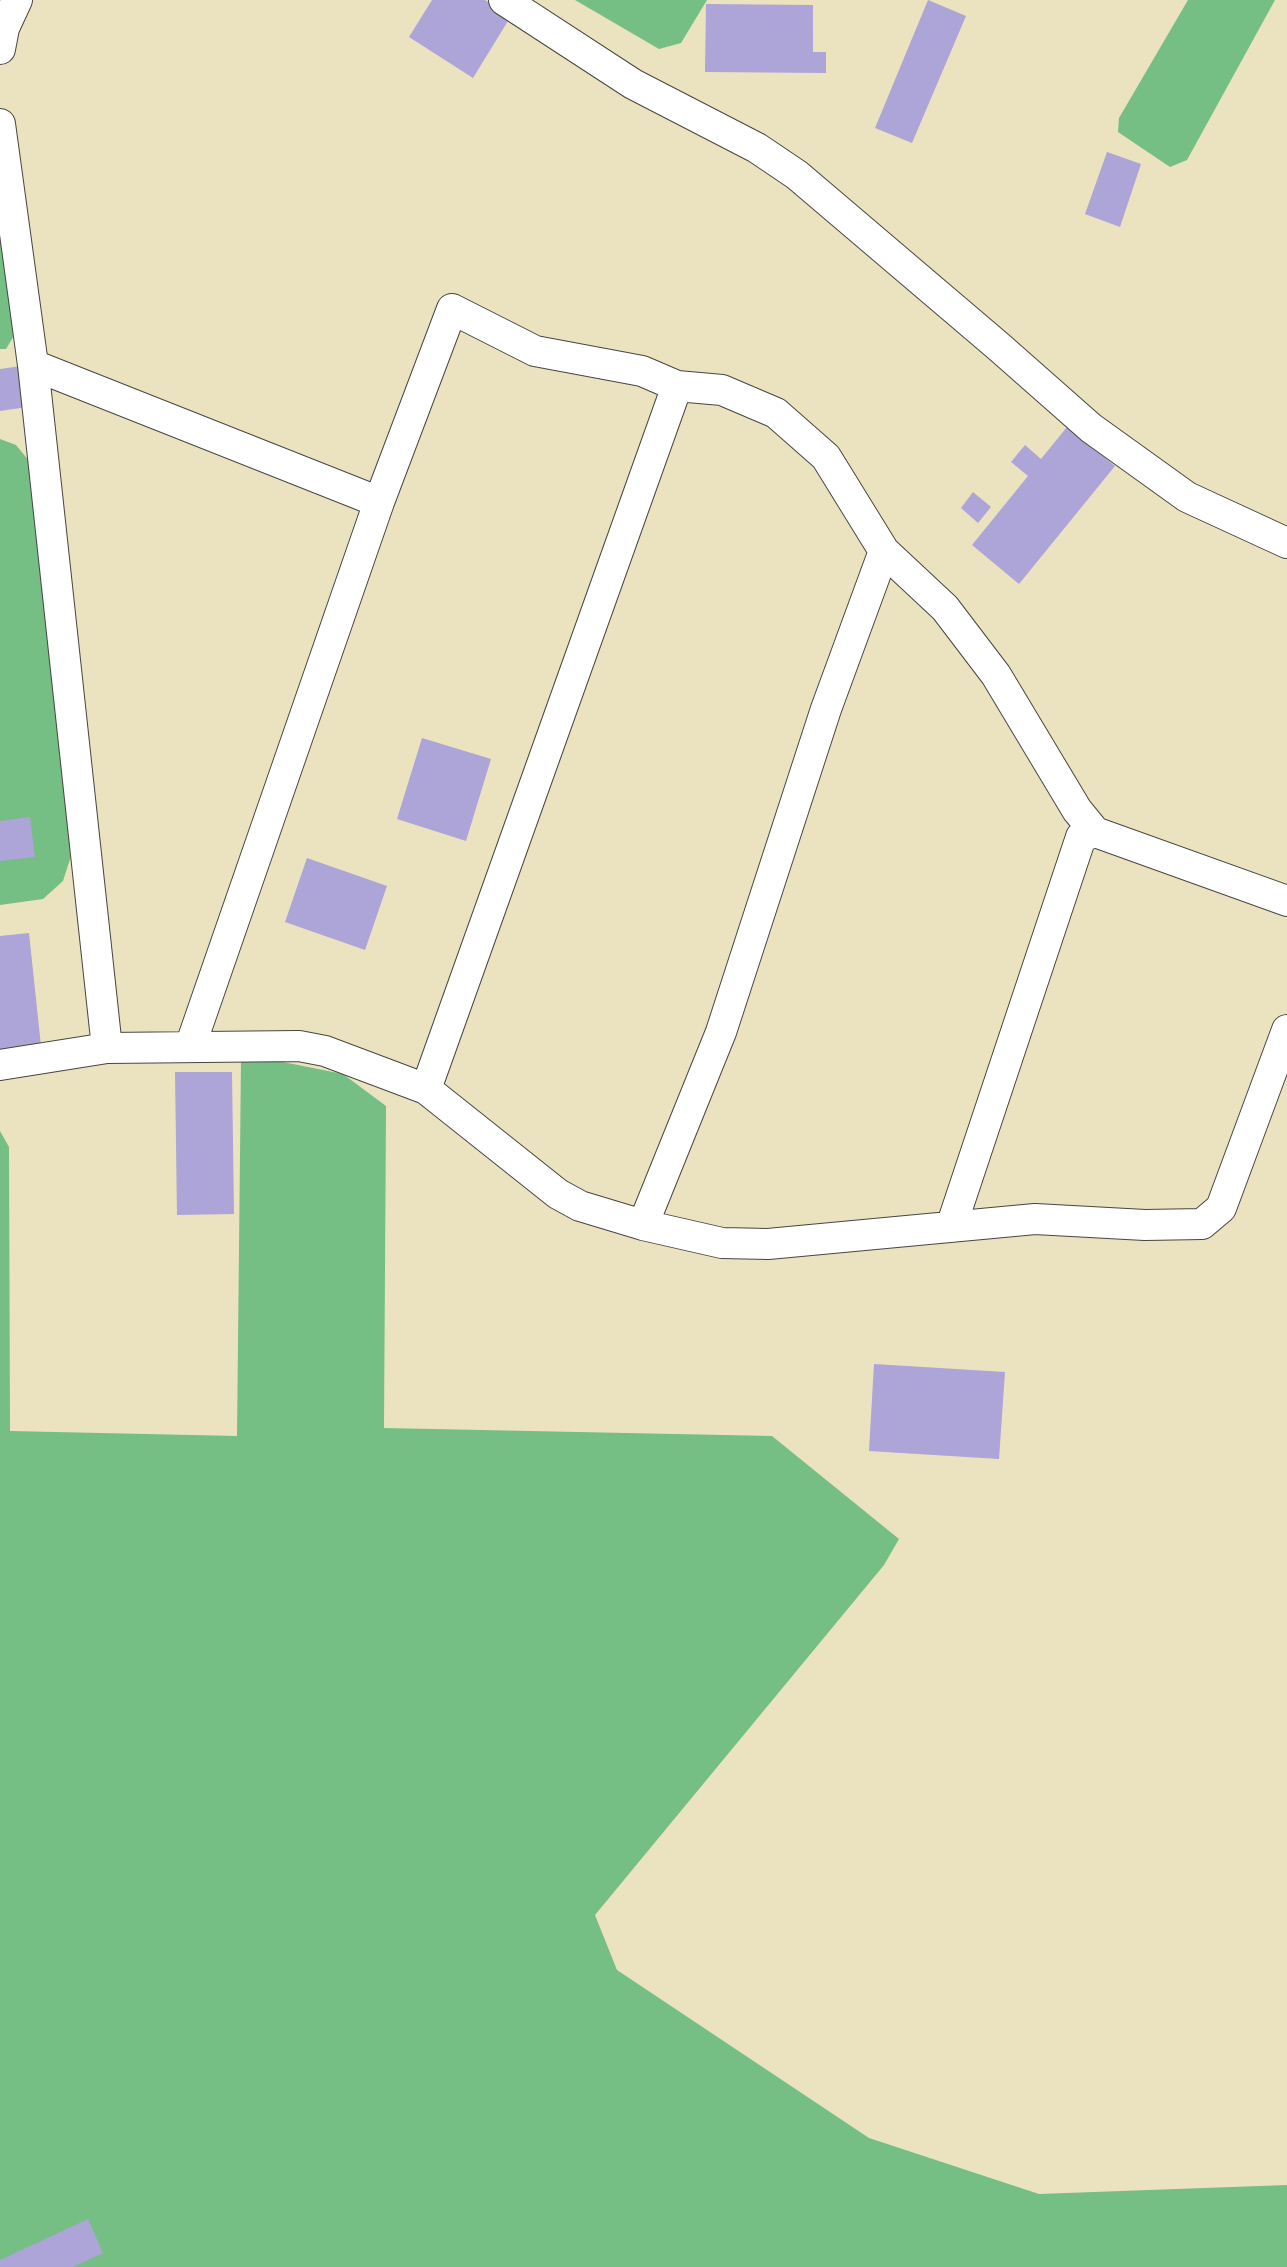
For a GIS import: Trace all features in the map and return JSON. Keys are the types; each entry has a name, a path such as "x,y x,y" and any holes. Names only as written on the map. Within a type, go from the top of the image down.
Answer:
{"street":[{"path":"0,49 4,28 17,0"},
{"path":"504,0 633,84 757,148 797,175 1091,428 1187,497 1287,543"},
{"path":"0,124 33,365 107,1048"},
{"path":"190,1047 379,502 452,309 535,351 642,371 677,386 722,390 776,413 826,457 884,551 945,608 996,675 1077,810 1095,832 1287,901"},
{"path":"33,365 379,502"},
{"path":"426,1089 677,386"},
{"path":"644,1225 721,1032 826,709 884,551"},
{"path":"951,1227 1081,837 1095,832"},
{"path":"0,1065 107,1048 299,1046 325,1051 426,1089 558,1194 580,1206 644,1225 722,1243 768,1244 1035,1219 1145,1225 1202,1224 1221,1208 1287,1030"}],"green space":[{"path":"575,0 707,0 681,43 659,49"},
{"path":"1188,0 1275,0 1187,160 1170,167 1118,132 1119,118"},
{"path":"0,222 15,334 6,349 0,349"},
{"path":"0,439 16,445 30,462 72,853 63,881 43,899 0,905"},
{"path":"273,1060 343,1074 386,1106 384,1428 772,1436 899,1539 884,1565 595,1915 617,1970 869,2138 1039,2194 1287,2185 1287,2267 0,2267 0,1131 9,1147 10,1431 237,1436 241,1061"}],"building":[{"path":"432,0 485,0 511,16 473,78 409,37"},
{"path":"928,0 966,16 912,143 875,128"},
{"path":"706,4 813,5 813,52 826,52 826,73 705,72"},
{"path":"1107,152 1141,164 1120,227 1085,214"},
{"path":"21,366 27,407 0,411 0,369"},
{"path":"1067,427 1115,466 1019,584 972,545 1028,476 1011,462 1025,445 1041,459"},
{"path":"973,492 991,507 978,523 961,508"},
{"path":"422,738 491,759 466,841 397,819"},
{"path":"30,817 35,857 0,861 0,821"},
{"path":"307,858 387,886 365,950 285,922"},
{"path":"29,933 41,1046 0,1050 0,936"},
{"path":"175,1072 232,1072 234,1214 177,1215"},
{"path":"874,1364 1005,1372 999,1459 869,1451"},
{"path":"88,2219 103,2253 73,2267 0,2267 0,2260"}]}
